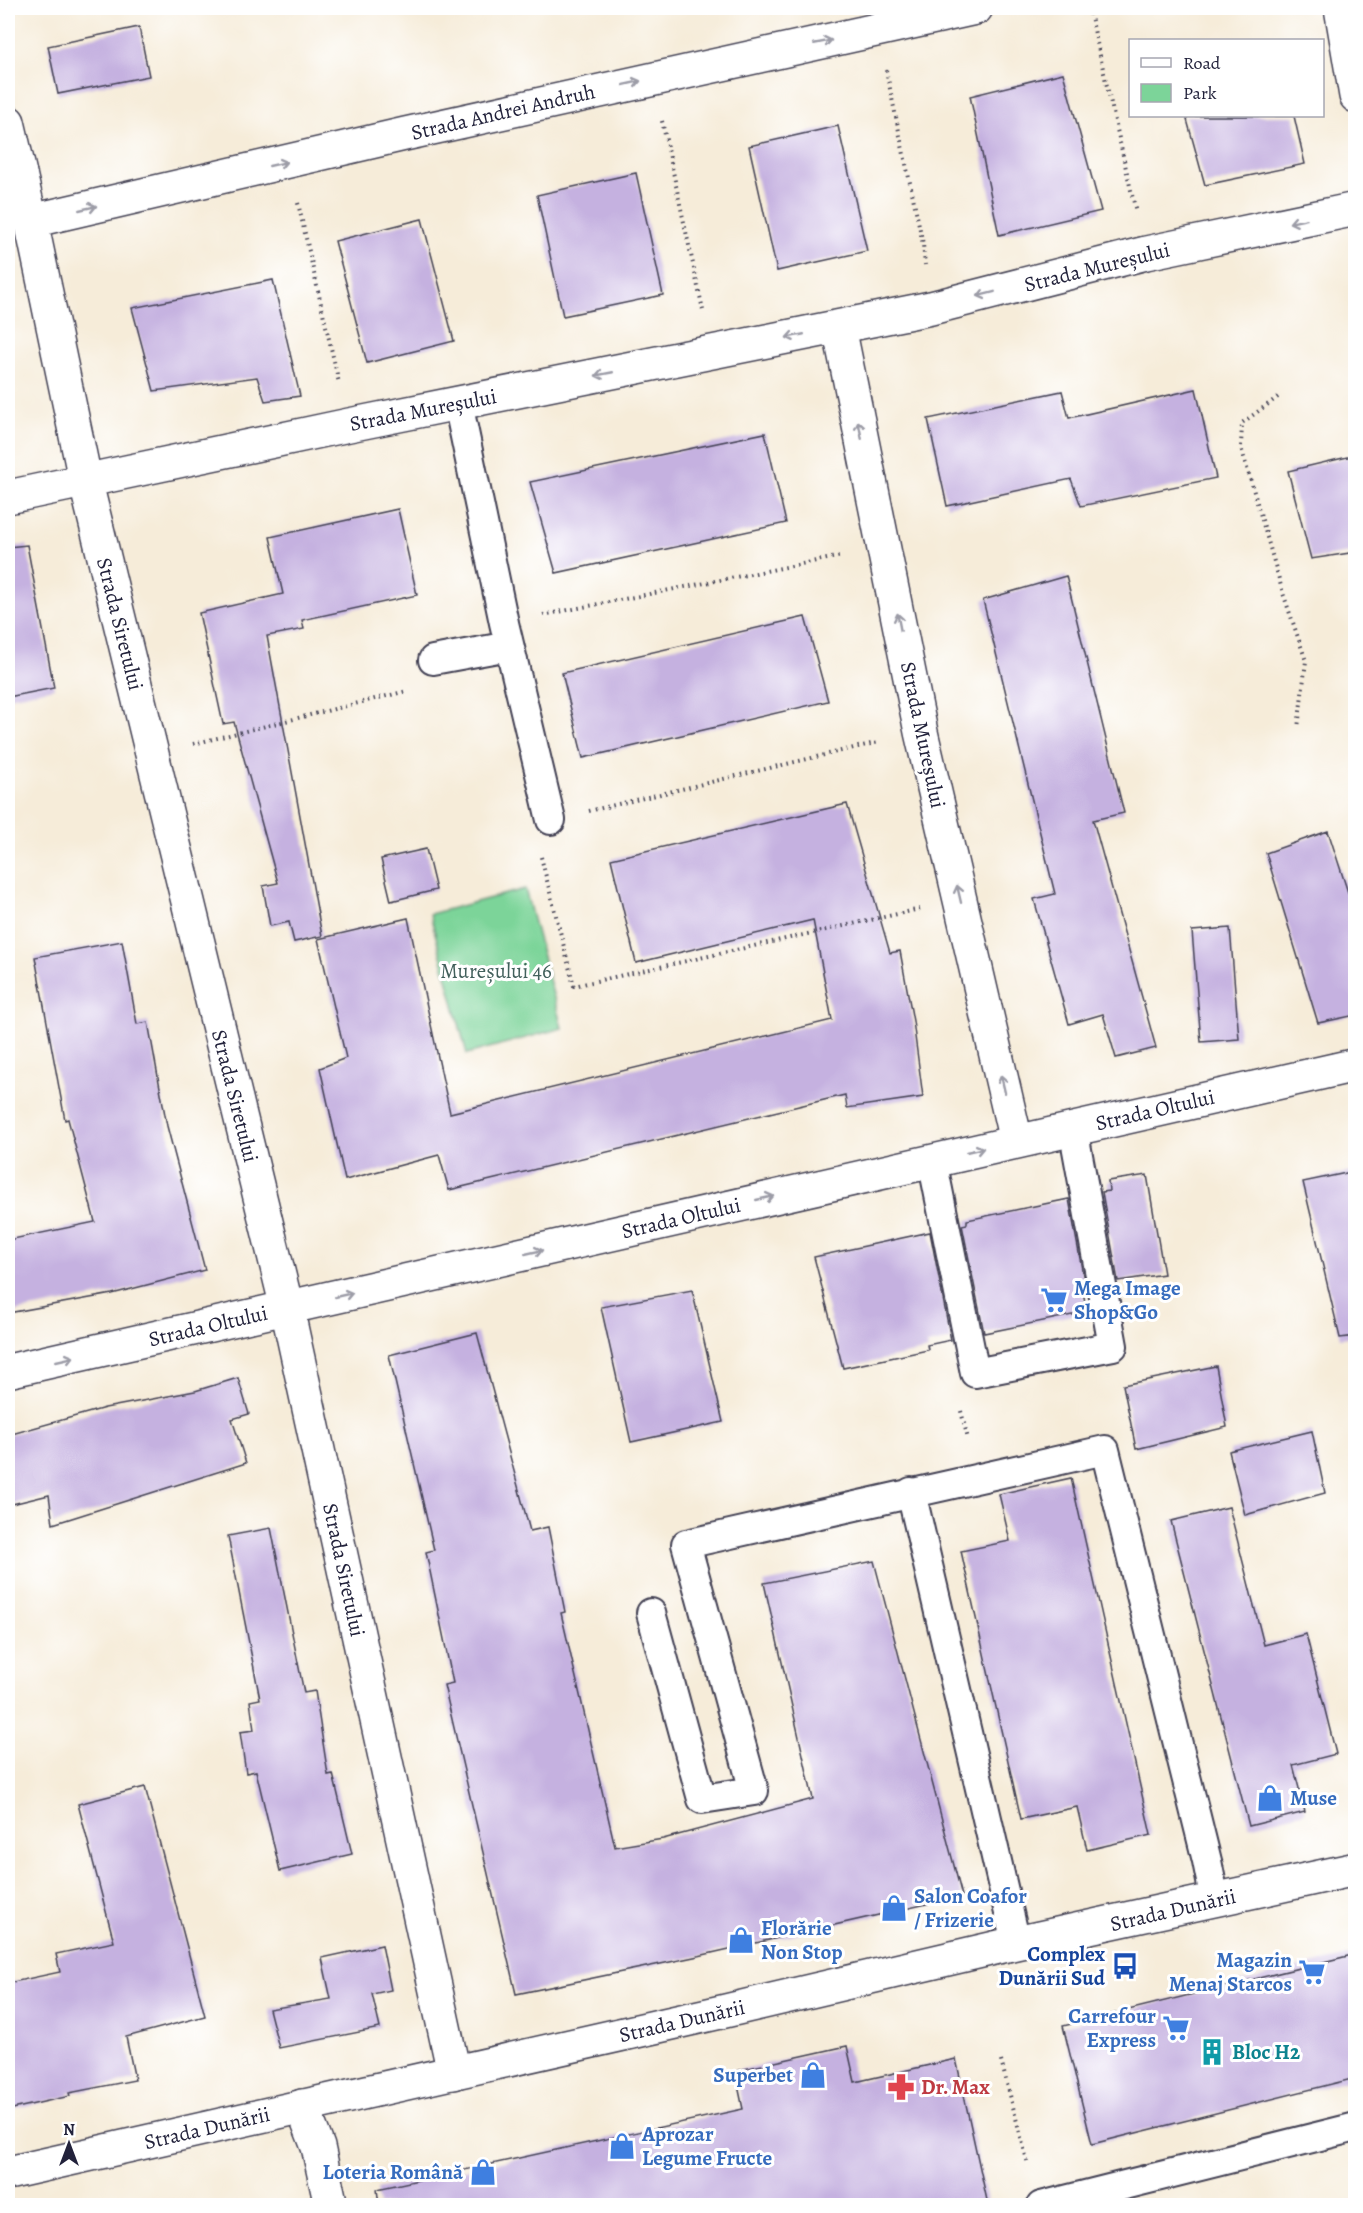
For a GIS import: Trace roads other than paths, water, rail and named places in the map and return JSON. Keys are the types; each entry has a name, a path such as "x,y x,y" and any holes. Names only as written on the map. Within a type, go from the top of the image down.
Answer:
{"street":[{"name":"Strada Andrei Andruh","path":"31,221 288,161 976,8"},
{"path":"1341,8 1356,96"},
{"name":"Strada Siretului","path":"8,122 85,479 287,1308 454,2073"},
{"name":"Strada Mureșului","path":"8,497 85,479 930,308 1146,254 1356,209"},
{"name":"Strada Mureșului","path":"839,327 921,732 1016,1141"},
{"name":"Strada Oltului","path":"8,1371 1356,1065"},
{"name":"Strada Dunării","path":"8,2173 1356,1869"},
{"path":"302,2106 318,2147 331,2205"}],"lane":[{"path":"458,403 506,634 551,820"},
{"path":"432,660 506,634"},
{"path":"932,1160 975,1373 1113,1346 1073,1128"},
{"path":"651,1613 702,1799 754,1791 686,1544 1105,1450 1215,1901"},
{"path":"911,1492 1016,1944"},
{"path":"1041,2205 1356,2127"}],"place":[{"name":"Mega Image Shop&Go","path":"1054,1300"},
{"name":"Muse","path":"1270,1798"},
{"name":"Salon Coafor / Frizerie","path":"894,1908"},
{"name":"Florărie Non Stop","path":"741,1940"},
{"name":"Complex Dunării Sud","path":"1125,1966"},
{"name":"Magazin Menaj Starcos","path":"1312,1972"},
{"name":"Carrefour Express","path":"1176,2028"},
{"name":"Bloc H2","path":"1212,2052"},
{"name":"Superbet","path":"813,2075"},
{"name":"Dr. Max","path":"901,2087"},
{"name":"Aprozar Legume Fructe","path":"622,2146"},
{"name":"Loteria Română","path":"483,2172"}],"park label":[{"name":"Mureșului 46","path":"496,971"}]}
